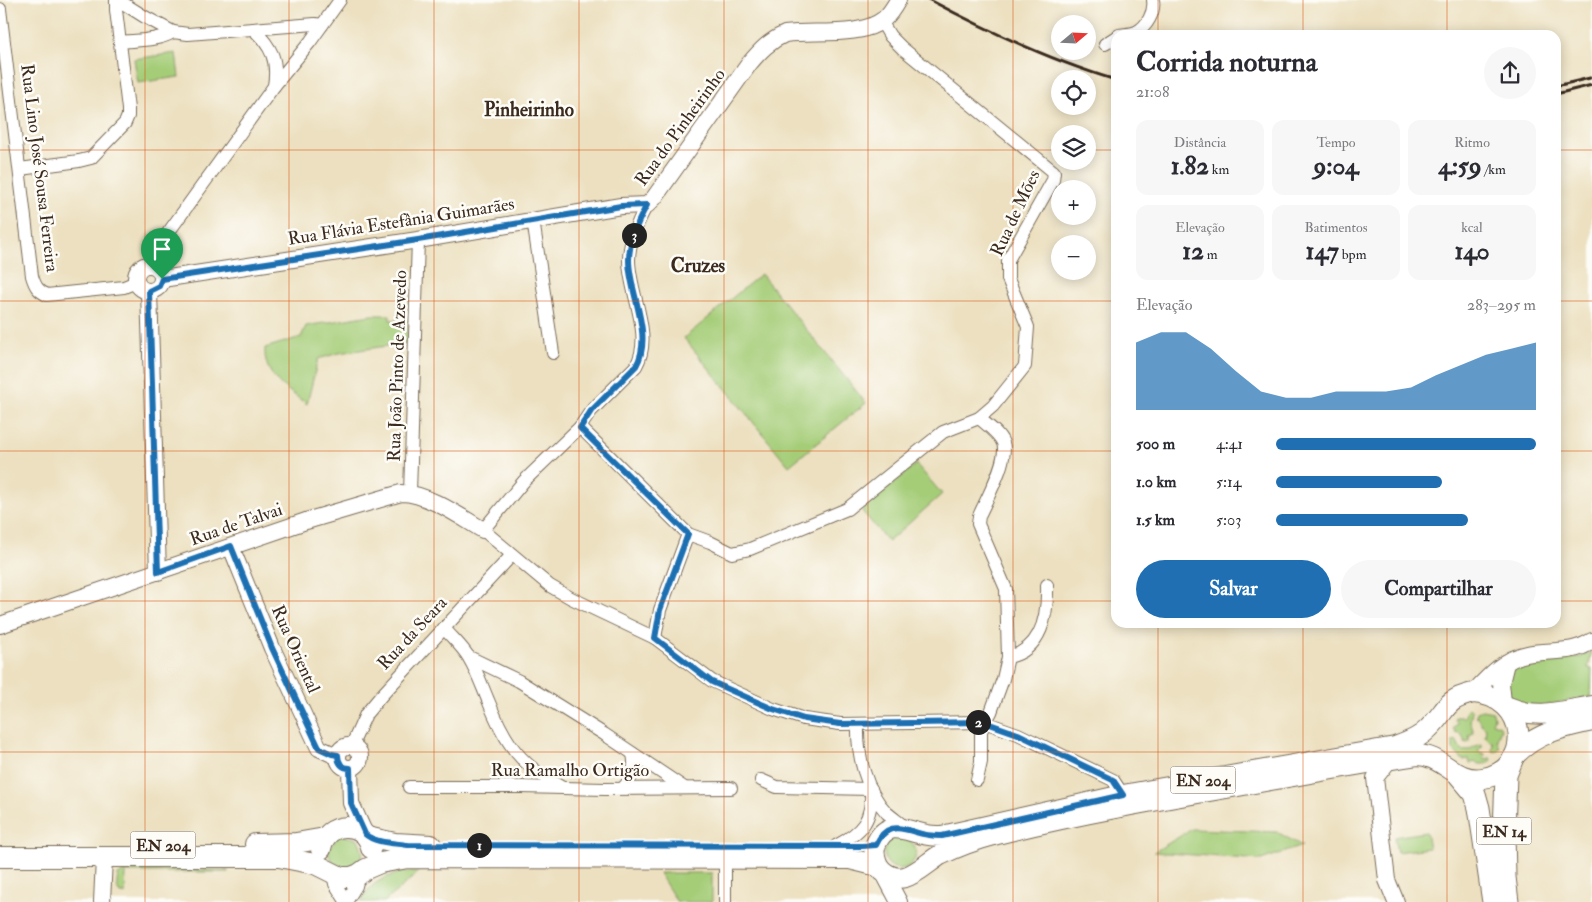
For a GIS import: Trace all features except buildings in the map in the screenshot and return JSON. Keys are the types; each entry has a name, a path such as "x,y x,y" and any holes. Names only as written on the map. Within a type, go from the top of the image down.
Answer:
{"highway":[{"name":"EN 14","path":"1508,902 1504,832 1506,775 1514,757"},
{"name":"EN 14","path":"1453,770 1474,794 1479,808 1493,902"}],"main road":[{"path":"1437,719 1443,709 1452,701 1474,693 1484,694 1520,712 1533,715 1592,706"},
{"name":"EN 14","path":"1506,705 1515,718 1519,730 1519,742 1514,757"},
{"name":"EN 14","path":"1437,719 1434,732 1435,744 1439,756 1453,770"},
{"name":"EN 204","path":"0,845 103,846 296,843 327,835 336,828 352,827 366,836 408,845 876,845 884,833 899,827 932,836 950,834 1123,795 1395,747 1412,740 1428,730 1437,719"},
{"path":"1453,770 1471,778 1483,778 1494,775 1504,769 1525,744 1536,737 1563,727 1592,721"},
{"name":"EN 204","path":"0,857 279,857 315,864 341,877 351,877 389,860 408,858 850,859 881,869 897,878 905,877 915,872 947,852 995,835 1136,804 1390,759 1425,755 1432,757 1453,770"},
{"path":"910,830 920,838 924,845 925,854 923,862 915,872"},
{"path":"327,835 320,852 331,873"},
{"path":"363,872 370,862 372,853 371,844 366,836"},
{"path":"876,845 875,859 881,869"}],"street":[{"path":"20,169 91,158 122,128 128,116 128,109 116,10 117,0 173,32 188,34 322,24"},
{"path":"152,265 154,255 160,244 274,86 340,0"},
{"name":"Rua do Pinheirinho","path":"483,530 524,481 580,428 591,411 636,366 640,359 642,349 641,322 629,261 634,232 647,205 654,198 749,64 767,44 785,34 854,31 866,28 881,21 898,0"},
{"path":"1138,30 1148,21 1154,5 1153,0"},
{"name":"Rua Lino José Sousa Ferreira","path":"0,9 4,73 20,169 34,285 40,292 48,295 124,287 159,286 162,279"},
{"name":"Rua de Mões","path":"881,21 890,36 902,48 1054,172 1053,180 1008,260 1008,279 1028,327 1025,366 993,406 979,418"},
{"path":"253,29 267,44 275,62 274,86"},
{"path":"120,42 158,38 173,32"},
{"path":"1105,44 1111,40"},
{"name":"Rua Flávia Estefânia Guimarães","path":"162,279 418,240 621,206 647,205"},
{"path":"533,220 553,353"},
{"name":"Rua João Pinto de Azevedo","path":"410,493 418,240"},
{"path":"158,572 143,287 136,274 144,266 152,265 158,269 162,279"},
{"path":"580,428 688,534 732,553 750,549 847,509 943,432 979,418 998,435 1003,443 1004,452 1001,466 978,524 1006,589 1008,657 1003,679 991,712 984,722 981,731 981,762 977,780"},
{"name":"Rua de Talvai","path":"0,625 306,521 401,493 410,493"},
{"path":"410,493 458,515 483,530 550,586 655,638 702,675 746,698 804,719 840,724 984,722 1018,734 1113,780 1123,795"},
{"path":"655,638 660,610 688,534"},
{"name":"Rua Oriental","path":"231,546 265,633 319,748 332,754 345,751"},
{"name":"Rua da Seara","path":"345,751 366,714 512,555"},
{"path":"1008,657 1026,650 1040,633 1044,622 1047,585"},
{"path":"444,628 469,657 510,747 544,778 563,788"},
{"path":"1474,693 1488,677 1506,663 1527,654 1575,650 1592,641"},
{"path":"469,657 519,681 683,787"},
{"path":"1506,663 1501,683 1506,705"},
{"path":"488,700 489,690 493,682 504,674"},
{"path":"858,724 859,756 871,789 885,810 910,830"},
{"path":"345,751 358,750 360,760 356,766 350,768 351,803 366,836"},
{"path":"623,788 629,782 634,772 633,754"},
{"path":"1390,759 1375,778 1387,880 1396,902"},
{"path":"521,787 528,776 527,764"},
{"path":"1357,765 1375,778"},
{"path":"762,780 777,787 871,789"},
{"name":"Rua Ramalho Ortigão","path":"409,787 731,788"},
{"path":"836,846 851,838 864,826 870,808 871,789"},
{"path":"327,835 351,803"},
{"path":"102,902 104,858"},
{"path":"725,859 725,902"},
{"path":"881,869 899,902"},
{"path":"331,873 335,884 346,902 363,872"},
{"path":"899,902 905,887 915,872"}],"green space":[{"path":"176,53 179,77 138,83 134,59"},
{"path":"761,274 866,403 789,466 684,338"},
{"path":"371,315 390,315 390,320 407,320 407,343 339,353 318,359 307,404 284,387 272,375 265,358 265,348 301,337 306,326"},
{"path":"916,464 942,494 888,542 862,511"},
{"path":"1592,652 1588,668 1592,669 1591,697 1529,708 1506,693 1508,674 1517,666 1580,657"},
{"path":"1469,708 1472,711 1470,721 1474,733 1469,735 1470,741 1467,743 1462,734 1455,732 1453,728 1458,723 1455,717 1465,717 1466,710"},
{"path":"1482,710 1493,712 1492,723 1499,725 1501,728 1497,740 1500,748 1495,752 1492,751 1493,743 1485,736 1486,728 1481,724 1476,715 1477,712"},
{"path":"1456,740 1463,751 1482,744 1482,747 1478,750 1479,752 1485,754 1484,759 1491,758 1492,760 1486,764 1474,762 1470,764 1469,759 1463,760 1453,750 1453,741"},
{"path":"1192,829 1277,832 1302,846 1261,860 1154,852"},
{"path":"1426,832 1429,848 1397,852 1394,837"},
{"path":"339,835 358,839 362,850 360,861 346,869 334,863 328,851"},
{"path":"900,837 911,842 916,853 911,864 900,869 889,864 884,853 889,842"},
{"path":"127,869 228,870 228,872 126,872 125,894 119,892 117,881 118,875"},
{"path":"404,872 419,872 384,902 361,902 368,890 378,881"},
{"path":"659,873 712,873 712,902 677,902"}],"railway":[{"path":"930,0 1021,45 1111,78"},
{"path":"1561,85 1590,78"},
{"path":"1561,93 1592,85"}],"district":[{"name":"Pinheirinho","path":"529,109"},
{"name":"Cruzes","path":"698,265"}],"route":[{"path":"647,205 634,232 629,261 641,322 642,349 640,359 636,366 591,411 580,428 688,534 660,610 655,638 712,682 773,709 804,719 840,724 984,722 1018,734 1113,780 1123,795 997,822 942,836 925,835 899,827 884,833 876,845 862,846 408,845 367,837 351,803 350,768 342,766 338,761 338,755 325,752 319,748 272,648 231,546 158,572 149,291 156,289 162,279 418,240 621,206 647,205"}]}
